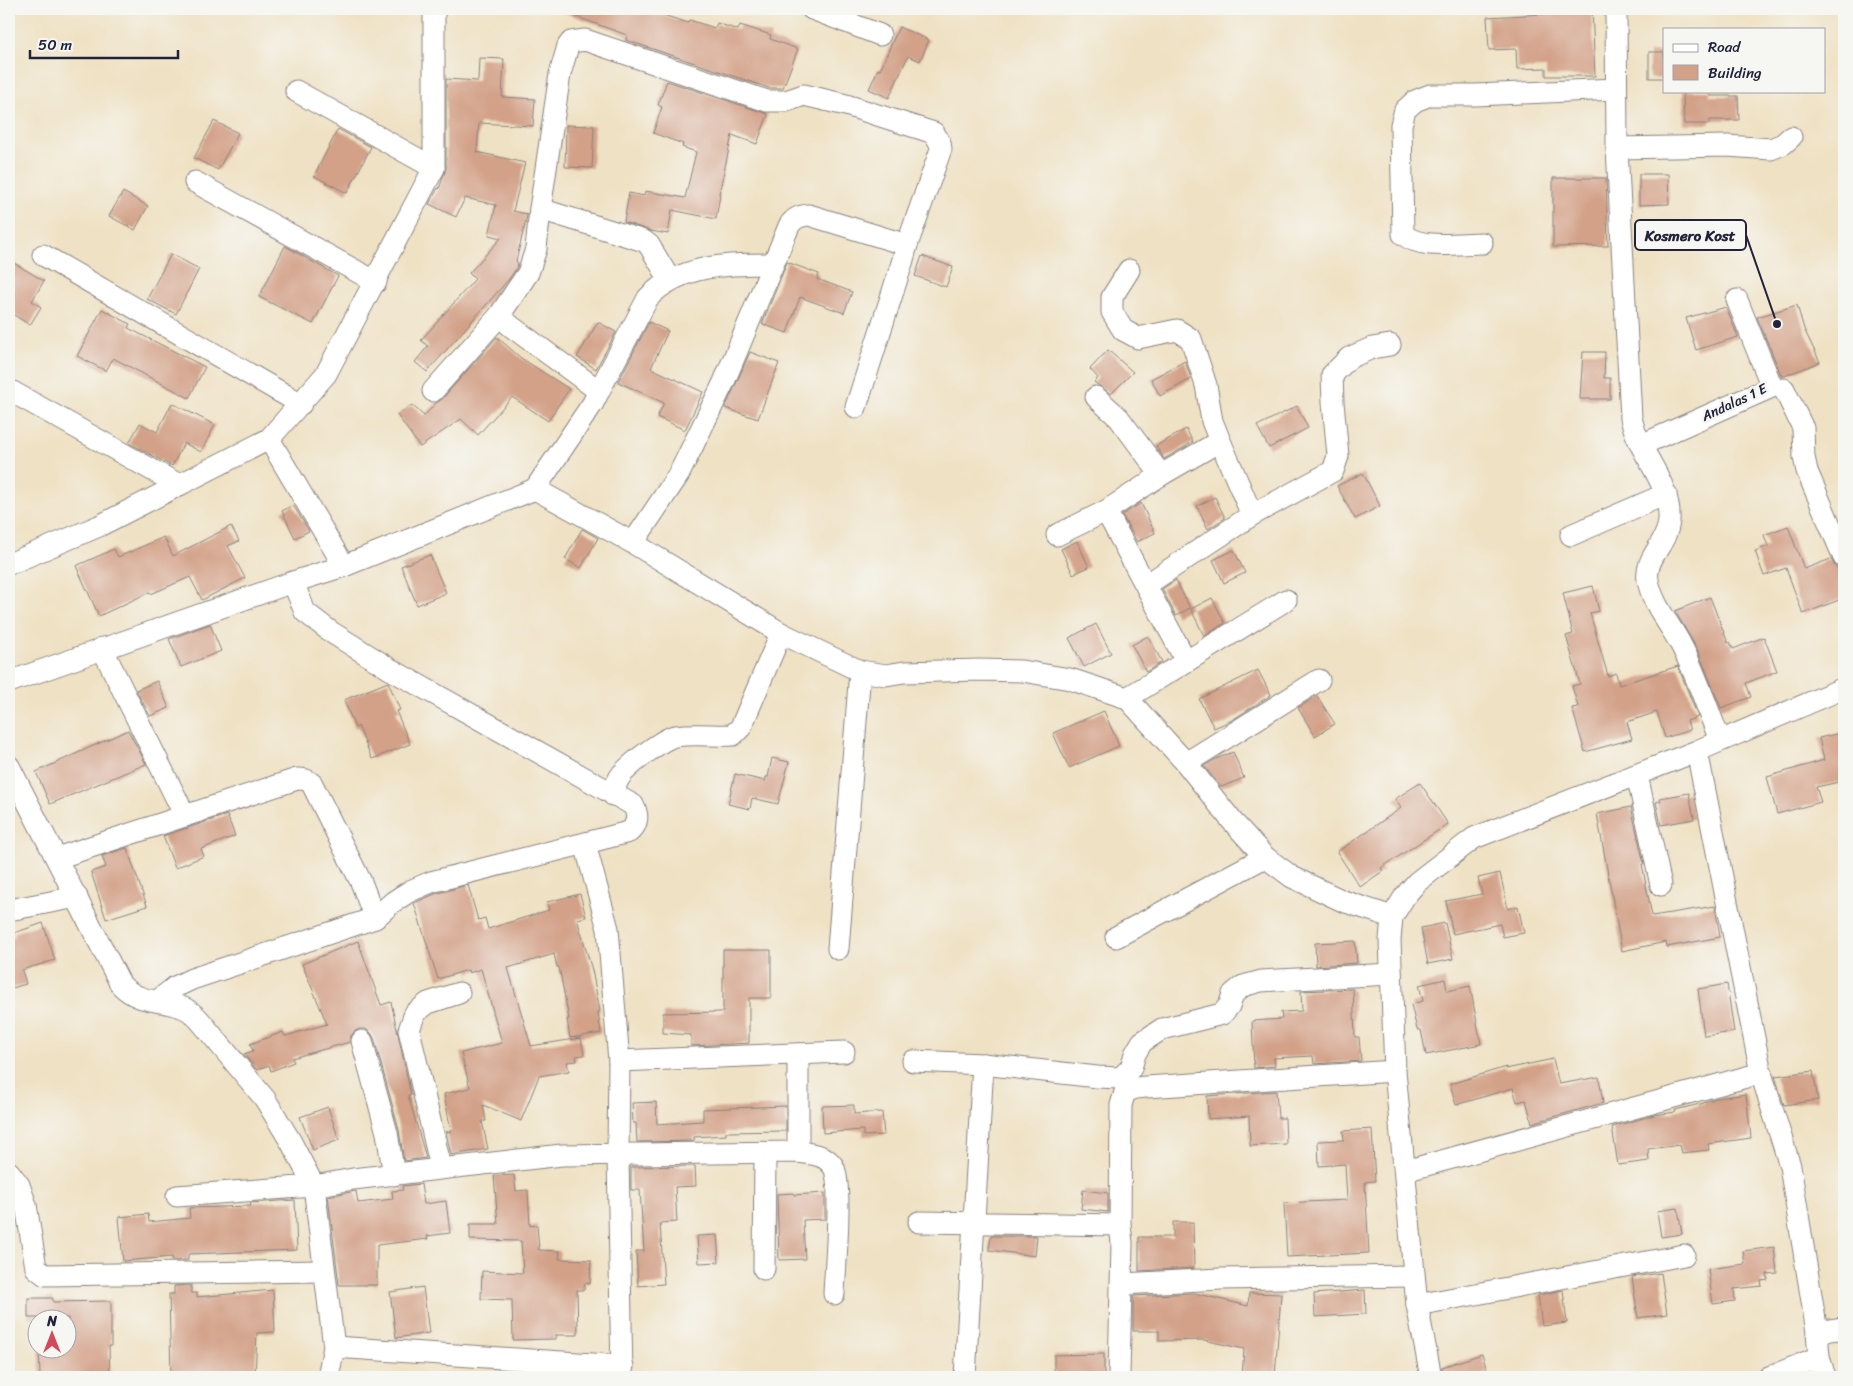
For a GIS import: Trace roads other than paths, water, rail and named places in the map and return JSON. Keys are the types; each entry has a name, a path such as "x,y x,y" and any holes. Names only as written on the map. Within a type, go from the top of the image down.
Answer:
{"street":[{"path":"9,564 99,526 269,439 326,374 376,282 434,168 434,9"},
{"path":"812,9 880,35"},
{"path":"1616,9 1616,148 1631,418 1641,445 1658,474 1666,494 1670,519 1664,542 1650,560 1648,579 1652,595 1682,647 1720,740"},
{"path":"433,391 499,316 528,273 536,249 560,74 568,46 571,42 585,40 767,101 786,101 804,95 811,96 928,129 934,133 941,149 907,245 856,407"},
{"path":"1482,242 1424,244 1403,234 1401,125 1405,110 1415,101 1430,95 1476,95 1616,88"},
{"path":"296,91 434,168"},
{"path":"1616,148 1727,146 1771,149 1783,144 1790,138"},
{"path":"195,182 376,282"},
{"path":"540,209 644,241 670,280"},
{"path":"632,543 679,474 724,382 789,226 794,219 808,215 907,245"},
{"path":"43,255 301,404"},
{"path":"9,682 102,648 344,566 535,489 593,404 648,298 656,289 686,273 742,264 773,264"},
{"path":"1129,270 1112,297 1112,312 1122,330 1138,338 1176,330 1191,339 1206,385 1212,421 1252,515"},
{"name":"Andalas 1 E","path":"1641,445 1772,387 1737,300"},
{"path":"499,316 599,391"},
{"path":"1146,585 1252,515 1333,471 1338,456 1332,402 1332,375 1349,358 1372,348 1390,345"},
{"path":"1784,389 1803,428 1804,457 1807,471 1844,558"},
{"path":"9,390 179,485"},
{"path":"1096,397 1119,418 1162,475"},
{"path":"269,439 344,566"},
{"path":"1057,535 1106,510 1220,441"},
{"path":"535,489 632,543 781,633 860,671 886,675 904,672 970,670 1022,671 1070,679 1128,698 1186,763 1232,821 1265,858 1301,881 1343,900 1392,916"},
{"path":"1571,535 1666,494"},
{"path":"1106,510 1186,661"},
{"path":"156,1001 175,987 192,979 375,918 393,902 410,891 431,882 629,832 634,828 637,819 637,812 633,805 390,669 331,632 305,612 293,582"},
{"path":"1128,698 1286,600"},
{"path":"613,795 621,775 664,740 675,736 688,735 733,735 742,727 781,633"},
{"path":"102,648 185,816"},
{"path":"838,948 860,671"},
{"path":"1186,763 1319,680"},
{"path":"1431,1377 1417,1305 1395,1071 1390,940 1392,916 1404,896 1417,882 1474,838 1697,751 1844,688"},
{"path":"1697,751 1761,1072 1790,1166 1817,1332 1819,1356 1825,1377"},
{"path":"9,766 121,985 129,994 138,998 183,1008 202,1023 265,1099 291,1142 314,1186 334,1347 328,1377"},
{"path":"1637,775 1661,885"},
{"path":"57,858 296,779 308,780 312,784 361,882 375,918"},
{"path":"334,1347 622,1372 618,1156 619,1062 608,929 585,844"},
{"path":"1116,937 1265,858"},
{"path":"9,910 77,897"},
{"path":"913,1062 983,1064 1120,1078 1131,1068 1135,1054 1142,1042 1162,1029 1222,1014 1233,994 1243,986 1261,981 1391,974"},
{"path":"441,1168 409,1030 415,1013 428,1003 459,993"},
{"path":"362,1041 386,1133 394,1175"},
{"path":"619,1062 844,1052"},
{"path":"798,1054 798,1152"},
{"path":"1135,1054 1136,1088"},
{"path":"965,1377 983,1064"},
{"path":"1118,1377 1122,1243 1120,1225 1121,1104 1125,1092 1136,1088 1395,1071"},
{"path":"1404,1171 1761,1072"},
{"path":"178,1196 314,1186 353,1179 562,1155 618,1156 798,1152 821,1156 833,1165 836,1175 838,1212 834,1294"},
{"path":"764,1269 765,1153"},
{"path":"9,1172 20,1185 26,1205 36,1268 45,1275 324,1271"},
{"path":"919,1222 1120,1225"},
{"path":"1417,1305 1684,1255"},
{"path":"1121,1284 1221,1279 1414,1276"},
{"path":"1817,1332 1844,1328"},
{"path":"1769,1377 1819,1356"}],"place":[{"name":"Kosmero Kost","path":"1777,324"}]}
